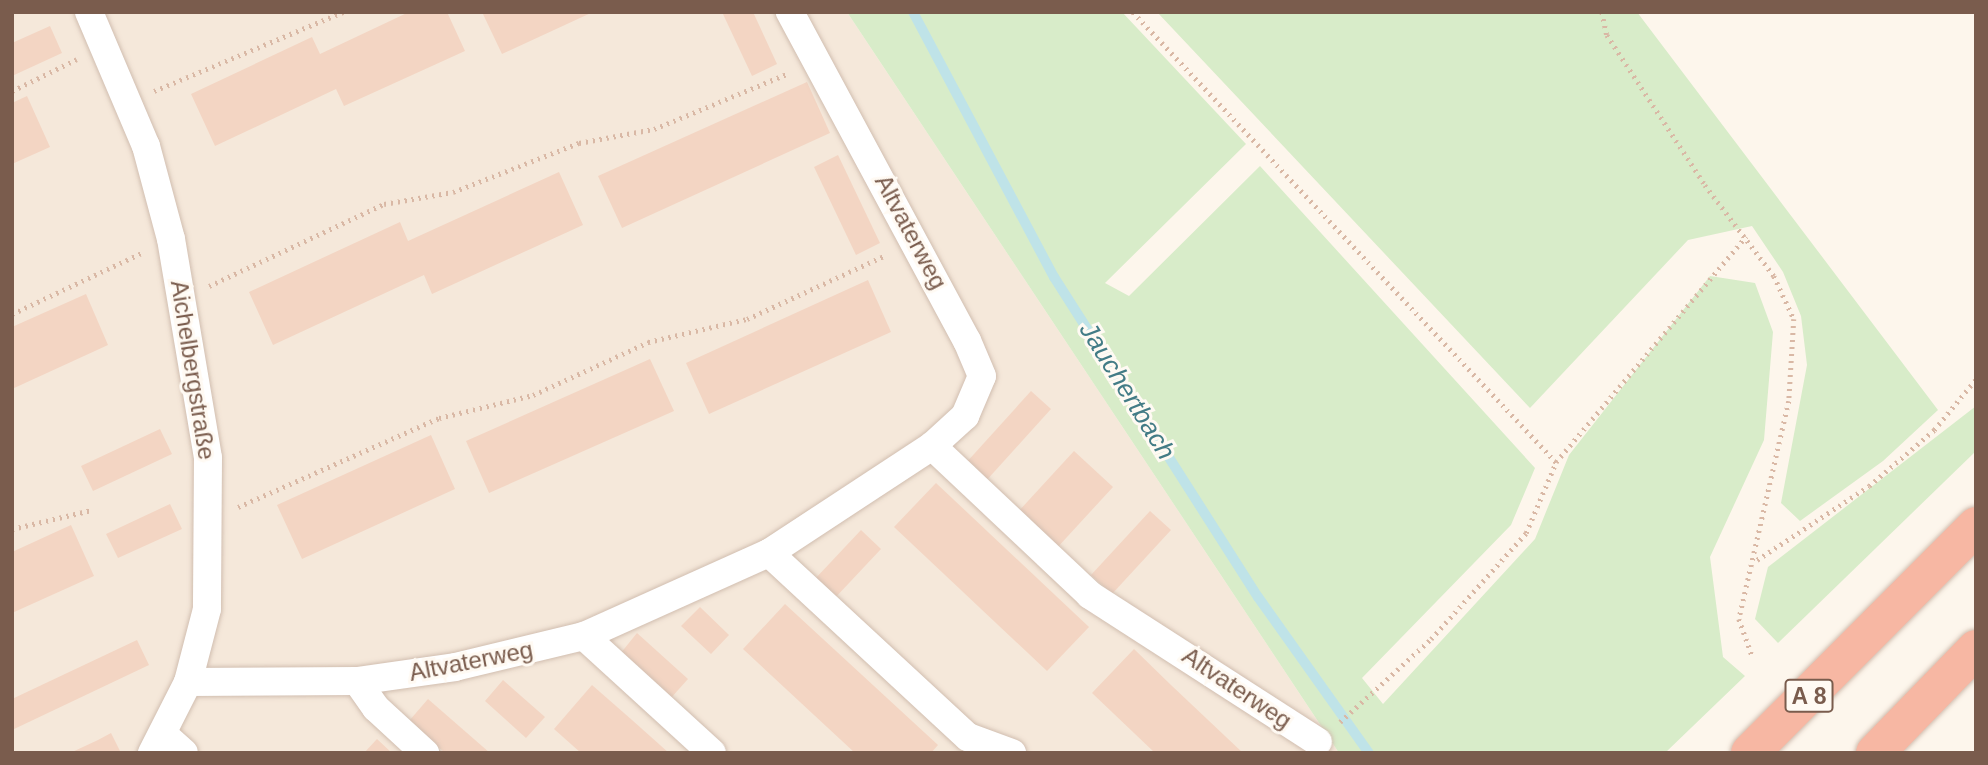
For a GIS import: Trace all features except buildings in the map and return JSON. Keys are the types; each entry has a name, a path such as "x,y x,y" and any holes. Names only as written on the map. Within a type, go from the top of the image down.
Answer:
{"highway":[{"name":"A 8","path":"1750,753 1976,526"},
{"path":"1875,753 1976,649"}],"street":[{"name":"Aichelbergstraße","path":"89,12 128,103 171,239 208,458 211,519 207,609 188,682 157,743 184,753"},
{"name":"Altvaterweg","path":"188,682 357,681 454,667 584,636 769,554 932,446 965,416 982,376 916,241 819,60 790,12"},
{"name":"Altvaterweg","path":"932,446 1090,595 1318,742"},
{"path":"769,554 968,737 1012,753"},
{"path":"584,636 712,753"},
{"path":"357,681 376,708 425,753"}],"path":[{"path":"128,103 343,12"},
{"path":"1133,12 1556,462"},
{"path":"1602,12 1607,35 1656,114 1746,236 1794,319 1796,363 1756,560 1739,619 1753,658"},
{"path":"12,91 104,46"},
{"path":"182,299 384,204 453,192 579,143 654,129 819,60"},
{"path":"1318,742 1374,690 1526,533 1556,462 1746,236"},
{"path":"12,314 171,239"},
{"path":"211,519 439,418 533,395 648,342 747,319 916,241"},
{"path":"1756,560 1869,486 1934,430 1976,379"},
{"path":"12,529 92,510"}],"shaded area":[{"path":"12,12 847,12 1339,753 12,753"}],"green space":[{"path":"847,12 1122,12 1246,144 1105,283 1129,296 1260,166 1535,468 1511,525 1362,678 1383,704 1535,539 1569,455 1710,276 1755,283 1773,332 1764,440 1710,557 1723,657 1745,676 1665,753 1339,753"},
{"path":"1157,12 1637,12 1938,410 1883,461 1800,521 1781,503 1807,365 1801,316 1783,272 1752,226 1688,240 1530,408"},
{"path":"1976,406 1976,451 1778,643 1755,619 1768,567"}],"waterway":[{"name":"Jauchertbach","path":"913,12 1054,277 1258,597 1369,753"}]}
